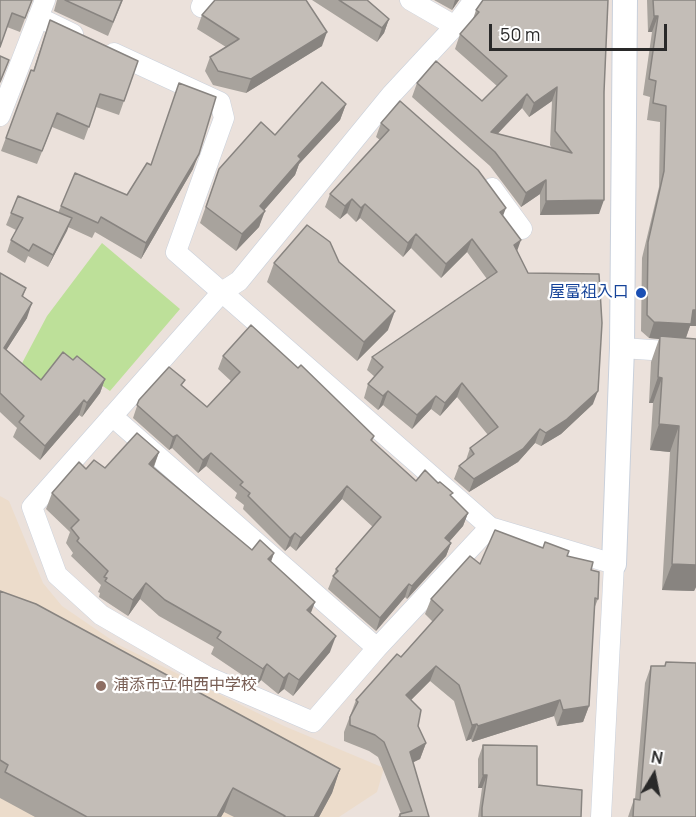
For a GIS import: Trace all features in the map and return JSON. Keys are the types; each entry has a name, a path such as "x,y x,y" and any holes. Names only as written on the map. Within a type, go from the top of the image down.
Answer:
{"street":[{"path":"410,0 455,26"},
{"path":"474,0 455,26 391,95 239,281 222,292 32,507 57,575 101,615 208,677 313,722 377,648 490,527"},
{"path":"601,817 622,348 625,0"},
{"path":"0,116 41,9 95,44 220,102 224,118 176,252 490,527 614,564"},
{"path":"391,95 408,110"},
{"path":"482,175 522,229"},
{"path":"622,348 696,353"},
{"path":"112,416 377,648"}],"shaded area":[{"name":"浦添市立仲西中学校","path":"0,496 9,501 43,583 62,606 119,645 284,726 384,768 377,792 339,817 0,817"}],"green space":[{"path":"102,243 180,309 110,391 61,357 38,384 20,367 47,316"}],"building":[{"path":"0,0 32,0 25,18 12,13 0,47"},
{"path":"65,0 122,0 113,22"},
{"path":"215,0 306,0 327,32 251,79 218,71 210,57 239,39 202,15"},
{"path":"339,0 367,0 389,19 382,28"},
{"path":"483,0 608,0 604,92 604,200 546,201 546,180 526,193 495,152 417,83 436,61 482,101 507,76 460,34 479,12 476,10","holes":["557,87 555,131 572,153 491,132 527,94 534,103"]},
{"path":"653,0 696,0 696,310 693,310 691,324 654,322 647,315 648,242 664,171 666,106 653,103 656,81 649,79 658,16 654,16"},
{"path":"50,20 138,61 124,101 100,94 89,127 57,113 42,151 6,138 31,70 34,71"},
{"path":"0,56 9,60 0,82"},
{"path":"322,82 346,104 298,156 301,159 260,206 265,211 242,234 206,207 219,169 261,122 275,135"},
{"path":"179,83 216,97 199,154 146,243 101,217 98,223 61,206 75,173 127,195 147,163 151,165"},
{"path":"400,101 478,170 506,208 500,212 521,240 514,245 528,273 599,274 602,323 598,391 566,420 546,433 540,429 523,449 474,479 459,466 474,454 470,448 498,427 462,383 445,403 436,396 417,415 388,391 383,396 368,384 383,367 372,357 497,272 472,239 446,264 416,234 408,243 365,204 361,208 352,199 345,206 330,194 389,130 381,123"},
{"path":"18,196 72,218 53,255 33,244 29,251 11,240 23,218 11,213"},
{"path":"307,225 330,242 339,262 395,311 364,342 274,263"},
{"path":"0,273 26,288 22,296 32,303 4,348 41,380 63,352 73,360 77,356 105,379 87,403 84,400 45,446 19,422 24,416 0,393"},
{"path":"251,325 298,368 301,365 374,436 371,440 416,481 425,470 453,493 450,495 468,513 445,538 451,543 412,586 409,584 380,618 333,576 338,571 336,569 381,517 347,486 301,538 295,533 290,538 248,496 250,493 240,485 243,482 211,453 203,460 177,435 173,437 137,405 169,367 185,380 181,385 207,407 240,372 223,356"},
{"path":"660,336 696,339 696,565 672,564 679,426 659,424 662,378 658,377"},
{"path":"137,433 159,452 149,464 252,550 260,540 274,553 268,559 315,602 307,610 336,636 299,680 289,673 284,678 267,664 263,669 217,638 221,632 165,600 146,583 133,600 105,581 107,578 104,577 108,571 77,541 79,538 71,528 79,520 52,493 79,462 86,469 94,460 105,468"},
{"path":"495,530 543,548 545,542 569,551 567,556 593,562 591,570 599,572 598,599 595,598 589,706 563,710 560,700 478,726 477,724 472,725 459,685 436,666 406,695 421,710 418,726 426,743 410,752 429,817 400,817 400,814 412,811 384,742 375,735 350,725 350,717 358,702 356,700 397,654 401,657 443,610 431,599 470,556 480,564"},
{"name":"浦添市立仲西中学校","path":"0,591 36,604 340,769 314,817 284,817 233,788 217,817 87,817 5,772 8,765 0,760"},
{"path":"666,662 696,663 696,817 633,817 634,799 640,800 651,666 665,666"},
{"path":"483,745 537,746 537,785 582,790 581,817 482,817 487,775 483,775"}],"place":[{"name":"屋富祖入口","path":"641,293"},
{"name":"浦添市立仲西中学校","path":"101,686"}]}
